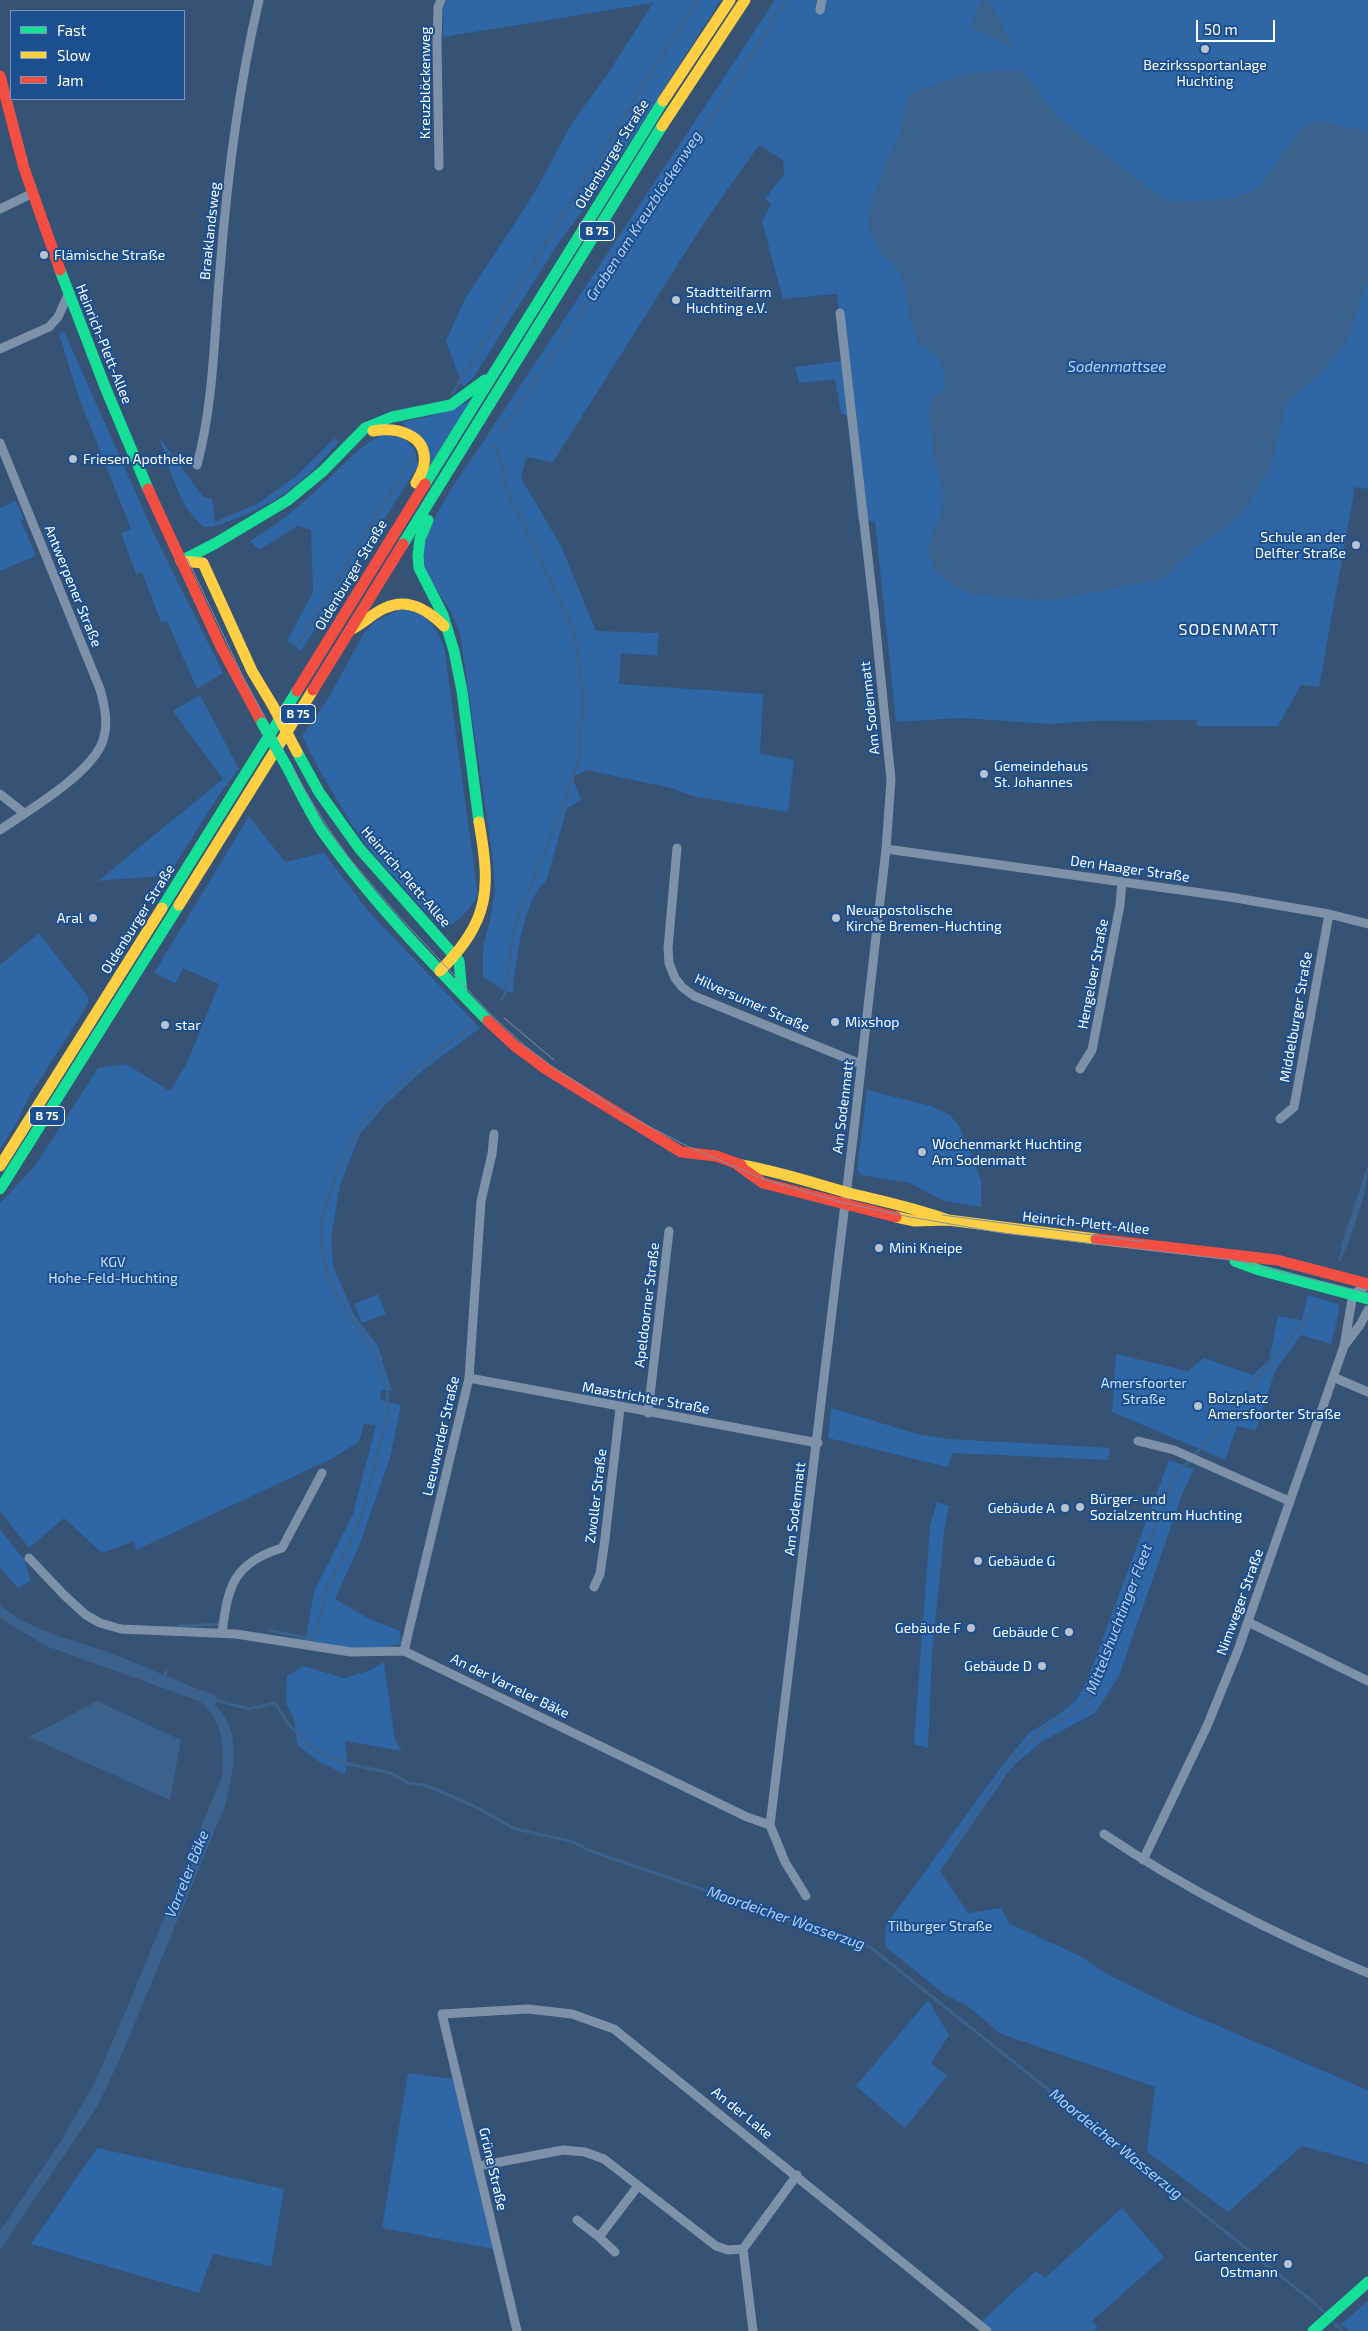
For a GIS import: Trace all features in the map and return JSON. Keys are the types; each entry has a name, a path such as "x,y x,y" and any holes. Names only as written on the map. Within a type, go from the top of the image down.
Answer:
{"main road":[{"name":"Oldenburger Straße","path":"0,1166 39,1107 677,78 730,0"},
{"name":"Oldenburger Straße","path":"0,1188 37,1133 659,130 744,0"},
{"name":"Heinrich-Plett-Allee","path":"0,76 12,134"},
{"name":"Heinrich-Plett-Allee","path":"0,105 12,134 31,194 68,295 136,462 222,649 312,815 341,857 377,903 462,994 515,1046 583,1094 681,1152 716,1156 735,1164 762,1183 845,1205 915,1220 948,1220"},
{"path":"181,560 216,543 288,500 323,471 359,433 376,422 451,405 493,374"},
{"path":"359,433 382,428 395,428 406,431 421,447 424,465 396,530"},
{"path":"440,971 466,943 479,920 485,900 486,883 463,711 450,633 444,614 424,581 416,558 420,538 445,476"},
{"name":"Heinrich-Plett-Allee","path":"181,560 203,563 252,670 308,774 352,839 387,882 459,961 462,994"},
{"path":"350,630 366,623 375,614 387,607 408,603 427,610 450,633"},
{"name":"Heinrich-Plett-Allee","path":"735,1164 766,1168 846,1192 912,1207 948,1220 1004,1230 1277,1260 1368,1284"},
{"name":"Heinrich-Plett-Allee","path":"1221,1255 1259,1270 1368,1299"},
{"path":"1313,2331 1368,2282"}],"street":[{"name":"Braaklandsweg","path":"197,465 206,430 224,221 234,135 244,62 259,0"},
{"name":"Kreuzblöckenweg","path":"439,166 437,42 438,8 441,0"},
{"path":"820,10 822,0"},
{"path":"0,209 31,194"},
{"path":"0,349 49,327 58,317 68,295"},
{"name":"Am Sodenmatt","path":"806,1896 785,1862 770,1825 818,1443 886,849 891,780 874,610 840,313"},
{"name":"Antwerpener Straße","path":"0,443 100,689 105,706 106,725 102,743 93,757 77,775 24,813"},
{"path":"0,794 24,813 0,830"},
{"name":"Hilversumer Straße","path":"677,848 668,948 671,968 682,987 694,996 861,1064"},
{"name":"Den Haager Straße","path":"886,849 1122,881 1329,914 1368,924"},
{"name":"Hengeloer Straße","path":"1080,1068 1092,1050 1120,905 1122,881"},
{"name":"Middelburger Straße","path":"1280,1119 1294,1107 1329,914"},
{"name":"Leeuwarder Straße","path":"404,1651 469,1378 481,1201 492,1154 494,1134"},
{"name":"Apeldoorner Straße","path":"648,1413 669,1231"},
{"path":"1353,1294 1368,1284"},
{"name":"Nimweger Straße","path":"1143,1860 1207,1726 1248,1622 1344,1346 1353,1294"},
{"name":"Nimweger Straße","path":"1344,1346 1360,1325 1368,1310"},
{"path":"1333,1377 1368,1392"},
{"name":"Maastrichter Straße","path":"469,1378 620,1408 818,1443"},
{"name":"Zwoller Straße","path":"594,1587 600,1574 620,1408"},
{"path":"1138,1441 1174,1450 1289,1500"},
{"path":"222,1633 226,1603 234,1581 242,1570 262,1554 282,1548 322,1473"},
{"name":"An der Varreler Bäke","path":"28,1558 86,1615 100,1623 140,1631 258,1636 351,1652 404,1651 747,1817 770,1825"},
{"path":"1248,1622 1368,1681"},
{"path":"1104,1834 1143,1860 1249,1920 1368,1973"},
{"name":"An der Lake","path":"442,2014 528,2009 572,2014 614,2029 797,2175 987,2331"},
{"name":"Grüne Straße","path":"442,2014 518,2331"},
{"path":"479,2166 563,2150 585,2152 604,2159 716,2246 728,2250 743,2249"},
{"path":"753,2331 743,2249 797,2175"},
{"path":"599,2237 638,2186"},
{"path":"577,2220 615,2252"}],"green space":[{"path":"447,0 721,0 602,185 559,242 473,378 463,387 446,341 465,299 535,192 572,123 607,75 653,3 443,37 443,8"},
{"path":"775,0 1368,0 1368,489 1355,487 1319,687 1301,685 1278,726 1197,726 1197,720 1091,721 1049,724 961,718 896,722 875,521 858,521 847,416 841,413 835,379 799,383 795,367 841,361 838,331 841,331 837,294 783,299 762,222 771,204 765,199 784,174 783,160 759,145 702,226 553,462 526,457 521,478 561,546 596,631 659,633 657,656 621,653 619,684 763,694 760,754 794,760 788,812 693,796 671,788 586,770 572,777 581,800 567,808 546,882 538,890 531,902 518,950 513,993 503,990 483,977 483,947 495,890 493,861 460,633 451,612 428,575 424,561 424,548 436,516 455,483"},
{"path":"64,331 154,534 223,673 197,689 167,621 161,622 142,572 136,574 121,533 131,529 79,398 59,334"},
{"path":"472,399 431,463 402,422 447,411"},
{"path":"382,435 403,437 415,450 418,466 301,651 287,641 313,592 311,530 298,526 259,550 250,541 288,514 365,445"},
{"path":"159,437 203,497 212,499 215,522 257,504 295,477 335,438 338,443 315,468 281,496 237,518 204,527 195,519 181,498"},
{"path":"16,501 24,519 21,521 36,556 0,571 0,508"},
{"path":"399,610 415,612 427,619 444,646 478,895 465,914 447,927 439,926 374,855 352,825 302,736 329,697 364,633 374,622"},
{"path":"200,695 239,769 219,795 165,880 162,876 98,881 223,779 173,711"},
{"name":"KGV Hohe-Feld-Huchting","path":"249,816 285,862 324,853 369,912 480,1028 422,1071 385,1105 360,1134 340,1185 331,1238 333,1266 354,1315 378,1346 392,1391 382,1390 380,1400 401,1405 390,1458 359,1546 335,1599 371,1620 399,1630 402,1644 366,1648 305,1643 314,1591 353,1514 376,1425 364,1424 359,1442 331,1459 136,1550 134,1541 102,1553 64,1518 29,1548 0,1511 0,1203 35,1166 98,1068 126,1064 170,1091 187,1063 219,984 183,968 176,983 154,973"},
{"path":"39,933 89,998 88,1004 29,1097 15,1126 0,1149 0,965"},
{"path":"867,1090 931,1106 950,1115 959,1126 981,1180 981,1207 944,1201 910,1183 862,1175 857,1170"},
{"path":"378,1294 386,1314 362,1323 354,1304"},
{"name":"Amersfoorter Straße","path":"1308,1295 1338,1304 1339,1312 1331,1344 1301,1335 1275,1371 1256,1430 1237,1426 1225,1460 1112,1412 1116,1354 1188,1371 1204,1358 1253,1375 1269,1360 1278,1316 1302,1320"},
{"path":"831,1408 921,1435 950,1439 1110,1448 1108,1460 952,1453 948,1467 828,1438"},
{"name":"Tilburger Straße","path":"1169,1460 1194,1469 1183,1492 1119,1676 1095,1713 1041,1742 1015,1764 940,1871 968,1913 1001,1908 1010,1924 1080,1956 1109,1975 1174,2007 1368,2090 1368,2164 1302,2146 1228,2212 1147,2152 1155,2087 1001,2034 966,2005 945,1995 885,1946 886,1925 999,1770 1029,1733 1076,1701 1087,1681"},
{"path":"937,1502 949,1506 945,1525 932,1653 928,1748 914,1744 930,1526"},
{"path":"0,1529 25,1561 31,1581 18,1588 0,1568"},
{"path":"384,1662 395,1740 402,1751 345,1741 347,1761 345,1774 321,1763 297,1745 294,1719 286,1703 287,1676 303,1666 344,1678 368,1671"},
{"path":"928,2000 949,2035 931,2063 947,2076 905,2128 856,2086"},
{"path":"408,2073 453,2079 493,2249 382,2228"},
{"path":"97,2148 284,2189 271,2266 213,2254 199,2293 31,2244"},
{"path":"1122,2208 1164,2257 1092,2321 1098,2328 1095,2331 987,2331 979,2324 1036,2271 1045,2278"},
{"path":"1368,2301 1368,2331 1349,2331 1341,2324"}],"water":[{"path":"981,0 987,0 1000,19 1014,48 971,28"},
{"name":"Sodenmattsee","path":"1012,70 1023,72 1059,118 1162,198 1183,202 1233,198 1257,189 1304,125 1319,121 1368,132 1368,279 1348,340 1323,371 1287,403 1270,469 1246,508 1224,530 1194,548 1164,579 1048,601 973,595 951,584 936,573 928,548 942,509 943,493 934,457 929,410 932,397 943,391 944,376 936,357 926,347 919,344 907,308 905,285 897,270 878,248 872,235 870,221 875,191 899,136 906,102 911,92 967,74"},
{"path":"1368,1164 1366,1186 1346,1250 1340,1248"},
{"name":"Varreler Bäke","path":"0,1604 24,1622 40,1629 118,1656 217,1696 215,1705 224,1716 230,1728 234,1753 231,1780 225,1806 119,2061 97,2107 0,2250 0,2231 61,2141 95,2082 222,1776 223,1755 218,1726 207,1709 199,1701 46,1646 0,1618"},
{"path":"97,1701 181,1740 170,1800 29,1737"}],"waterway":[{"path":"452,394 697,0"},
{"name":"Graben am Kreuzblöckenweg","path":"502,432 716,111 786,0"},
{"name":"Graben am Kreuzblöckenweg","path":"494,444 502,466 507,492 567,615 577,647 583,697 579,760 562,809 514,928 505,994 501,1000"},
{"path":"297,646 414,455"},
{"name":"Graben am Kreuzblöckenweg","path":"269,1630 311,1639 316,1635 326,1591 361,1519 388,1413 387,1389 375,1352 341,1303 330,1280 323,1256 321,1235 323,1213 339,1165 360,1125 412,1072 474,1024"},
{"name":"Mittelshuchtinger Fleet","path":"1340,1260 1344,1247"},
{"name":"Mittelshuchtinger Fleet","path":"955,1842 994,1784 1027,1744 1046,1727 1078,1709 1090,1698 1173,1477 1200,1449 1317,1306"},
{"name":"Graben am Kreuzblöckenweg","path":"179,1626 220,1624"},
{"path":"164,1680 166,1671"},
{"name":"Moordeicher Wasserzug","path":"212,1699 249,1709 275,1703 290,1726 313,1749 348,1764 391,1773 408,1783 425,1785 474,1806 515,1829 571,1841 588,1850 870,1947 1327,2315"},
{"name":"Moordeicher Wasserzug","path":"1331,2320 1343,2331"}],"tram line":[{"path":"187,558 243,677 304,789 349,858 396,913 494,1018 525,1046 553,1067 621,1112 687,1146 763,1179 841,1202 910,1217 1002,1233 1233,1260 1368,1293"},
{"path":"504,1018 554,1060"},
{"path":"942,1215 1145,1242"}],"traffic: fast":[{"path":"425,484 663,101"},
{"path":"403,544 662,126"},
{"path":"60,270 105,387 148,489"},
{"path":"181,561 216,543 288,500 323,471 365,428 392,417 451,405 485,380"},
{"path":"428,520 420,539 419,568 443,615 454,651 462,691 479,822"},
{"path":"162,908 297,691"},
{"path":"262,723 287,767"},
{"path":"297,752 319,792 359,848 459,961 462,994"},
{"path":"287,767 322,831 360,881 422,952 488,1021"},
{"path":"0,1189 179,905"},
{"path":"1235,1261 1259,1270 1368,1299"},
{"path":"1313,2331 1368,2282"}],"traffic: slow":[{"path":"663,101 730,0"},
{"path":"662,126 745,0"},
{"path":"373,431 391,430 416,439 424,454 422,472 416,483"},
{"path":"181,561 203,563 252,671 273,706"},
{"path":"352,629 381,610 393,605 402,604 424,610 444,626"},
{"path":"179,905 313,690"},
{"path":"273,706 297,752"},
{"path":"440,971 457,953 469,936 483,903 485,867 479,822"},
{"path":"0,1166 162,908"},
{"path":"741,1165 910,1208 948,1220"},
{"path":"896,1217 915,1221 948,1220 1096,1239"}],"traffic: jam":[{"path":"0,76 24,168 60,270"},
{"path":"297,691 425,484"},
{"path":"148,489 221,647 262,723"},
{"path":"313,690 403,544"},
{"path":"488,1021 515,1046 546,1069 681,1152 716,1156 741,1165"},
{"path":"739,1166 763,1183 896,1217"},
{"path":"1096,1239 1277,1260 1368,1284"}],"place":[{"name":"Bezirkssportanlage Huchting","path":"1205,49"},
{"name":"Flämische Straße","path":"44,255"},
{"name":"Stadtteilfarm Huchting e.V.","path":"676,300"},
{"name":"Friesen Apotheke","path":"73,459"},
{"name":"Schule an der Delfter Straße","path":"1356,545"},
{"name":"Gemeindehaus St. Johannes","path":"984,774"},
{"name":"Aral","path":"93,918"},
{"name":"Neuapostolische Kirche Bremen-Huchting","path":"836,918"},
{"name":"Mixshop","path":"835,1022"},
{"name":"star","path":"165,1025"},
{"name":"Wochenmarkt Huchting Am Sodenmatt","path":"922,1152"},
{"name":"Mini Kneipe","path":"879,1248"},
{"name":"Bolzplatz Amersfoorter Straße","path":"1198,1406"},
{"name":"Bürger- und Sozialzentrum Huchting","path":"1080,1507"},
{"name":"Gebäude A","path":"1065,1508"},
{"name":"Gebäude G","path":"978,1561"},
{"name":"Gebäude F","path":"971,1628"},
{"name":"Gebäude C","path":"1069,1632"},
{"name":"Gebäude D","path":"1042,1666"},
{"name":"Gartencenter Ostmann","path":"1288,2264"}],"district":[{"name":"SODENMATT","path":"1229,630"}]}
